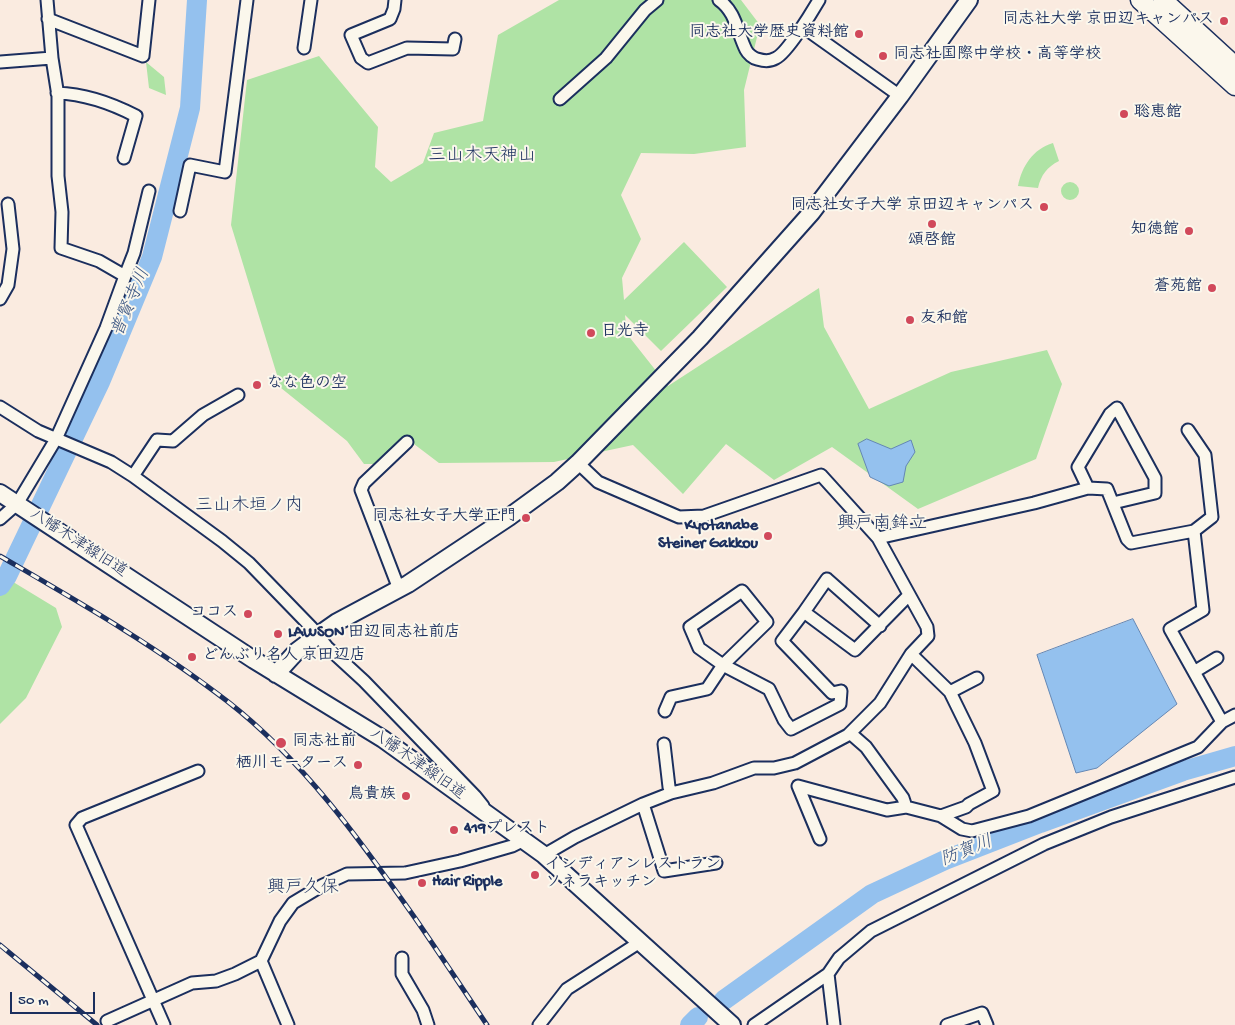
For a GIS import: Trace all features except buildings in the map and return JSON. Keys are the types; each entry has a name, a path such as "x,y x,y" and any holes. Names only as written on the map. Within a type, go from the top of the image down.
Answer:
{"main road":[{"path":"1140,0 1235,86"},
{"path":"1163,0 1235,66"}],"street":[{"path":"47,0 57,93 58,176 62,212 61,248 99,261 125,276"},
{"path":"48,19 143,56 149,0"},
{"path":"180,211 190,165 225,172 247,0"},
{"path":"304,48 311,0"},
{"path":"395,0 390,18 351,36 361,58 368,62 407,48 453,49 455,39"},
{"path":"560,99 606,58 645,10 657,0"},
{"path":"719,0 725,4 736,21 746,52 754,58 766,62 778,58 803,27 819,0"},
{"path":"276,674 297,650 337,622 399,589 510,517 557,482 578,463 700,338 812,212 900,96 969,0"},
{"path":"803,27 900,96"},
{"path":"0,62 52,58"},
{"path":"57,93 76,94 115,105 136,116 124,158"},
{"path":"0,519 20,506 58,439 106,328 134,253 150,191"},
{"path":"0,299 8,285 13,250 8,204"},
{"path":"133,476 157,440 173,441 203,414 238,395"},
{"path":"0,407 38,431 111,462 222,541 249,563 311,627 317,636 364,681 475,796 493,819"},
{"path":"1088,488 1078,467 1110,414 1117,408 1155,478 1155,493 1113,502"},
{"path":"878,538 1034,503 1088,488 1107,489 1127,538 1131,543 1194,531 1212,517 1205,455 1188,430"},
{"path":"399,589 361,490 364,483 407,442"},
{"path":"544,855 575,837 643,804 671,793 713,783 754,768 774,768 795,763 850,733 880,703 911,654 928,636 927,627 878,538 821,475 704,516 679,517 598,482 578,463"},
{"name":"八幡木津線旧道","path":"0,493 276,674 383,738 522,841 544,855 732,1025"},
{"path":"1194,531 1203,610 1170,628 1222,722"},
{"path":"665,711 670,698 706,689 723,665 767,622 742,591 690,627 699,648 723,665 769,690 790,729 840,704 842,691 832,693 782,641 827,578 880,626"},
{"path":"804,612 855,650 909,595"},
{"path":"911,654 950,692 975,743 993,791 966,807 941,816"},
{"path":"1194,672 1217,658"},
{"path":"950,692 977,678"},
{"path":"820,839 798,786 887,810 906,807 941,816 962,829 972,831 1029,816 1198,747 1222,722 1235,716"},
{"path":"850,733 866,747 903,798 906,807"},
{"path":"664,744 671,793"},
{"path":"164,1025 76,825 82,818 198,771"},
{"path":"754,1025 828,974 839,958 871,931 1044,844 1111,817 1235,777"},
{"path":"643,804 664,871 716,863"},
{"path":"107,1021 192,983 216,981 261,961 280,922 293,903 323,884 347,874 384,874 423,869 504,848 522,841"},
{"path":"539,1025 567,989 640,942"},
{"path":"402,958 402,974 423,1010 428,1025"},
{"path":"261,961 288,1025"},
{"path":"828,974 834,1025"},
{"path":"947,1025 982,1013 987,1025"}],"green space":[{"path":"559,0 741,0 760,25 744,90 746,147 694,154 641,153 621,195 641,239 622,278 624,300 684,242 727,287 661,351 625,315 627,334 668,386 819,288 824,327 869,409 951,372 1047,350 1062,384 1036,459 918,509 832,447 774,480 726,444 683,494 633,445 554,462 439,463 410,441 377,464 364,464 347,441 281,388 231,225 247,80 319,56 378,127 375,167 391,182 423,163 434,133 483,121 498,35"},
{"path":"146,62 164,77 166,95 149,88"},
{"path":"1053,143 1059,161 1045,172 1038,188 1018,186 1022,172 1034,154"},
{"path":"1066,182 1074,182 1079,187 1077,198 1066,200 1061,195 1061,187"},
{"path":"0,574 56,608 62,627 26,698 0,724"}],"water":[{"path":"867,439 891,449 911,440 915,452 906,466 903,482 889,486 870,477 858,444"},
{"path":"1133,619 1177,704 1097,768 1076,773 1037,655"}],"waterway":[{"name":"普賢寺川","path":"0,586 7,576 100,382 152,257 190,108 197,0"},
{"name":"防賀川","path":"724,1000 872,894 945,860 1040,823 1183,771 1235,756"},
{"name":"防賀川","path":"690,1025 698,1017"}],"railway":[{"path":"0,556 116,625 172,661 227,701 281,749 329,802 373,859 487,1025"},
{"path":"0,945 97,1025"}],"place":[{"name":"同志社大学 京田辺キャンパス","path":"1224,21"},
{"name":"同志社大学歴史資料館","path":"859,34"},
{"name":"同志社国際中学校・高等学校","path":"883,56"},
{"name":"聡恵館","path":"1124,114"},
{"name":"同志社女子大学 京田辺キャンパス","path":"1044,207"},
{"name":"頌啓館","path":"932,224"},
{"name":"知徳館","path":"1189,231"},
{"name":"蒼苑館","path":"1212,288"},
{"name":"友和館","path":"910,320"},
{"name":"日光寺","path":"591,333"},
{"name":"なな色の空","path":"257,385"},
{"name":"同志社女子大学正門","path":"526,518"},
{"name":"Kyotanabe Steiner Gakkou","path":"768,536"},
{"name":"ココス","path":"248,614"},
{"name":"LAWSON 田辺同志社前店","path":"278,634"},
{"name":"どんぶり名人 京田辺店","path":"192,657"},
{"name":"同志社前","path":"281,743"},
{"name":"栖川モータース","path":"358,765"},
{"name":"鳥貴族","path":"406,796"},
{"name":"419プレスト","path":"454,830"},
{"name":"インディアンレストラン ソネラキッチン","path":"535,875"},
{"name":"Hair Ripple","path":"422,883"}],"district":[{"name":"三山木天神山","path":"482,157"},
{"name":"三山木垣ノ内","path":"249,507"},
{"name":"興戸南鉾立","path":"882,525"},
{"name":"興戸久保","path":"303,889"}]}
